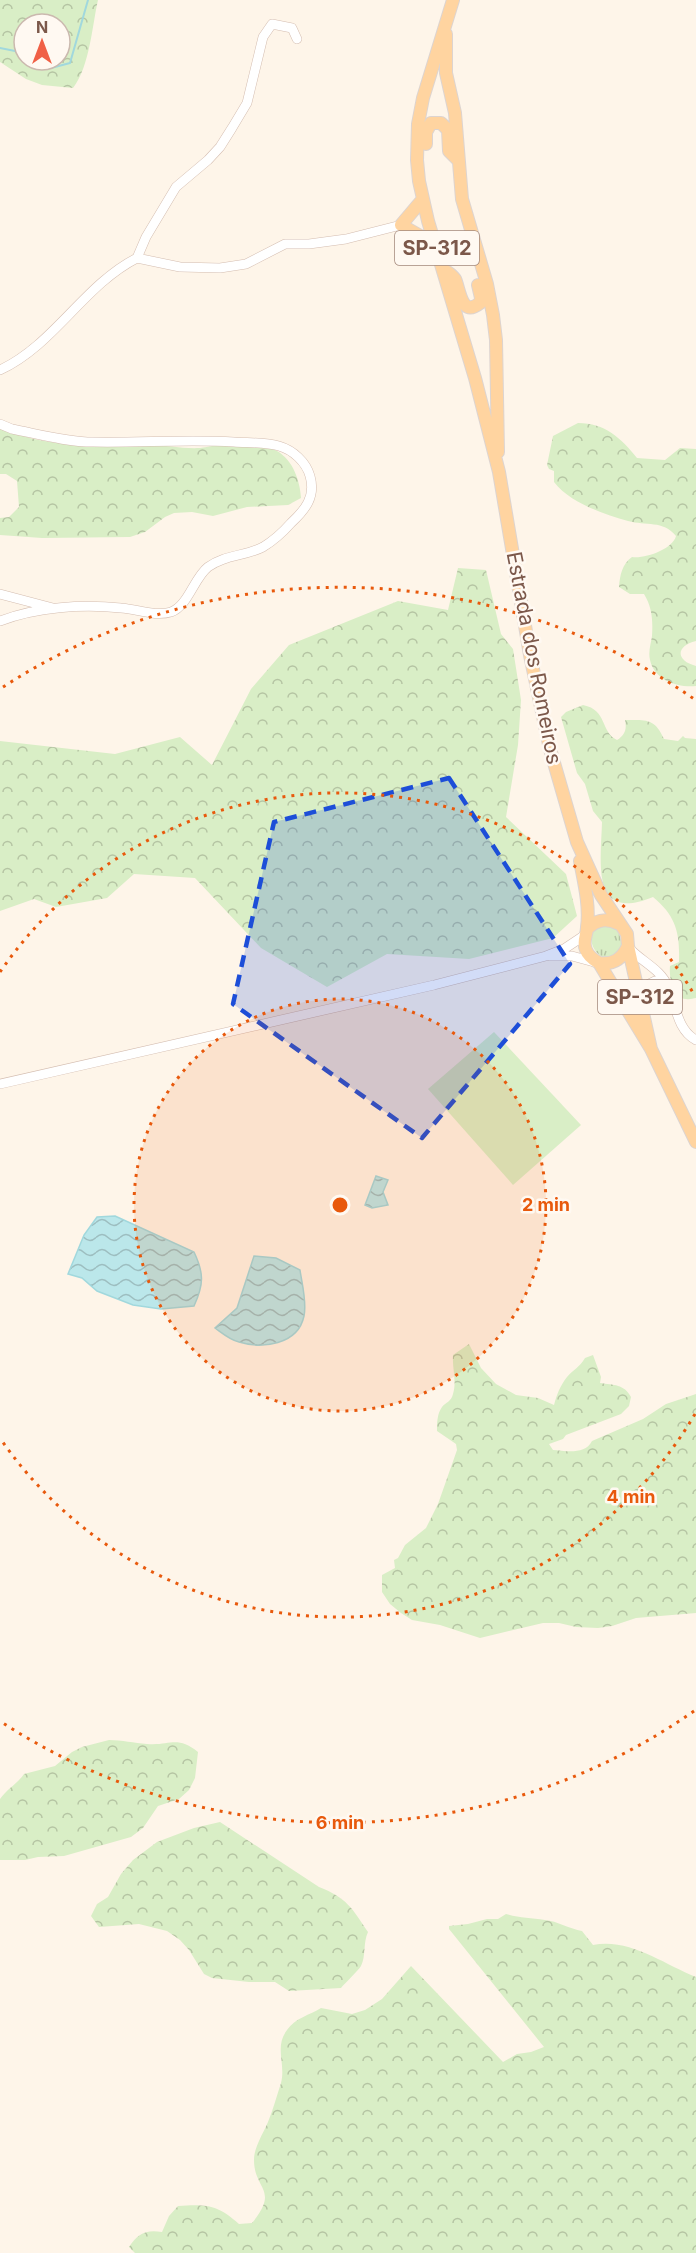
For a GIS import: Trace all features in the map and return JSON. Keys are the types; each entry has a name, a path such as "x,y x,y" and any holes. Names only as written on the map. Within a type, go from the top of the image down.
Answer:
{"main road":[{"name":"Estrada dos Romeiros","path":"453,0 423,98 418,124 417,160 423,199 475,378 499,472 530,655 547,738 577,842 586,891 585,949 593,960 599,963 651,1049 696,1142"},
{"name":"Estrada dos Romeiros","path":"446,21 446,73 455,113 462,199 487,284 496,340 499,472"},
{"path":"417,160 426,147 427,127 436,122 445,125 449,151 458,160"},
{"path":"423,199 401,225 436,245"},
{"path":"443,269 455,279 465,305 477,306 481,298 475,273 477,255"},
{"name":"Estrada dos Romeiros","path":"577,842 601,895 627,934 651,1049"},
{"path":"586,932 599,921 606,919 619,924"},
{"path":"599,963 611,963 617,960 622,957 628,946"}],"street":[{"path":"0,370 31,350 106,277 137,258 146,237 176,187 220,147 232,128 246,103 263,37 272,24 292,28 297,39"},
{"path":"137,258 180,267 220,268 246,264 285,244 309,244 346,239 401,225"},
{"path":"0,424 12,429 89,442 202,440 279,446 293,452 302,460 310,473 313,487 311,500 300,514 263,547 215,562 205,570 184,600 173,611 161,614 91,606 55,609 0,621"},
{"path":"0,594 55,609"},
{"path":"0,1084 434,985 546,956 564,949 586,932"},
{"path":"628,946 637,957 659,972 668,986 682,1025 687,1033 696,1040"},
{"path":"546,956 572,956 599,963"},
{"path":"641,1001 649,984 655,981 668,986"}],"highlighted area":[{"path":"449,778 570,964 422,1138 233,1004 274,822"}],"green space":[{"path":"0,0 98,0 87,57 73,88 42,85 15,72 72,72 72,12 12,12 12,70 0,62"},
{"path":"578,423 596,426 612,433 637,458 665,460 680,448 696,449 696,641 684,646 681,654 685,661 696,666 696,686 675,684 656,673 649,657 652,625 647,599 644,594 630,594 619,587 622,570 632,557 658,552 670,545 676,536 660,526 628,521 588,507 569,496 554,482 554,471 547,465 553,436"},
{"path":"0,426 36,439 73,444 200,448 224,444 253,444 266,447 283,455 291,465 297,478 301,498 288,505 247,507 213,516 192,512 174,513 145,532 130,537 42,538 0,535 0,518 9,517 19,507 17,481 6,474 0,474"},
{"path":"458,568 486,570 501,634 513,649 521,700 518,745 506,817 566,874 577,916 553,938 469,959 387,954 327,987 261,948 195,878 134,874 107,898 56,907 34,899 0,911 0,741 115,754 180,737 212,765 251,689 289,645 398,601 448,610"},
{"path":"583,705 596,711 608,732 617,740 625,732 625,720 649,722 657,727 664,739 678,741 683,736 696,739 696,998 681,998 672,986 670,966 679,962 679,942 672,918 667,911 653,897 633,903 618,902 609,895 604,884 601,870 602,822 593,811 585,784 577,773 561,717 566,712"},
{"path":"609,923 618,930 623,947 617,957 603,958 593,946 591,931"},
{"path":"494,1032 581,1125 513,1185 428,1089"},
{"path":"469,1344 481,1368 496,1384 516,1395 538,1398 554,1405 567,1377 585,1358 593,1355 601,1377 600,1383 618,1386 631,1397 629,1406 621,1414 549,1444 553,1450 580,1450 592,1441 643,1419 666,1404 696,1394 696,1613 636,1618 598,1628 543,1623 480,1638 440,1625 412,1620 390,1604 382,1592 382,1575 395,1568 394,1560 398,1558 405,1545 426,1528 438,1504 457,1450 456,1444 437,1431 437,1422 440,1410 453,1394 455,1384 453,1355"},
{"path":"109,1740 147,1744 173,1742 191,1747 198,1752 195,1778 189,1790 179,1799 158,1806 143,1828 131,1837 64,1856 0,1860 0,1799 3,1795 24,1774 55,1766 82,1747"},
{"path":"220,1822 319,1887 336,1895 358,1916 368,1932 363,1962 341,1988 289,1991 275,1982 212,1978 204,1974 180,1940 167,1931 139,1924 99,1927 91,1916 97,1904 108,1897 121,1874 133,1860 157,1842 194,1828"},
{"path":"506,1914 550,1921 582,1931 593,1945 620,1945 633,1949 696,1977 696,2253 135,2253 129,2247 142,2234 151,2231 162,2232 169,2216 178,2206 212,2207 225,2213 239,2224 252,2223 260,2212 265,2196 255,2170 254,2155 281,2083 283,2036 294,2022 321,2008 352,2014 365,2010 382,1999 411,1966 503,2062 517,2054 544,2047 449,1929 449,1926 498,1919"}],"water":[{"path":"376,1176 388,1180 383,1192 388,1205 372,1208 365,1205"},
{"path":"115,1216 194,1252 202,1279 194,1306 161,1309 133,1305 97,1291 82,1278 68,1274 84,1235 97,1217"},
{"path":"254,1256 276,1258 300,1270 305,1299 304,1316 295,1333 278,1343 258,1345 239,1342 215,1328 237,1308"}],"waterway":[{"path":"72,56 88,0"},
{"path":"0,48 12,50"}]}
